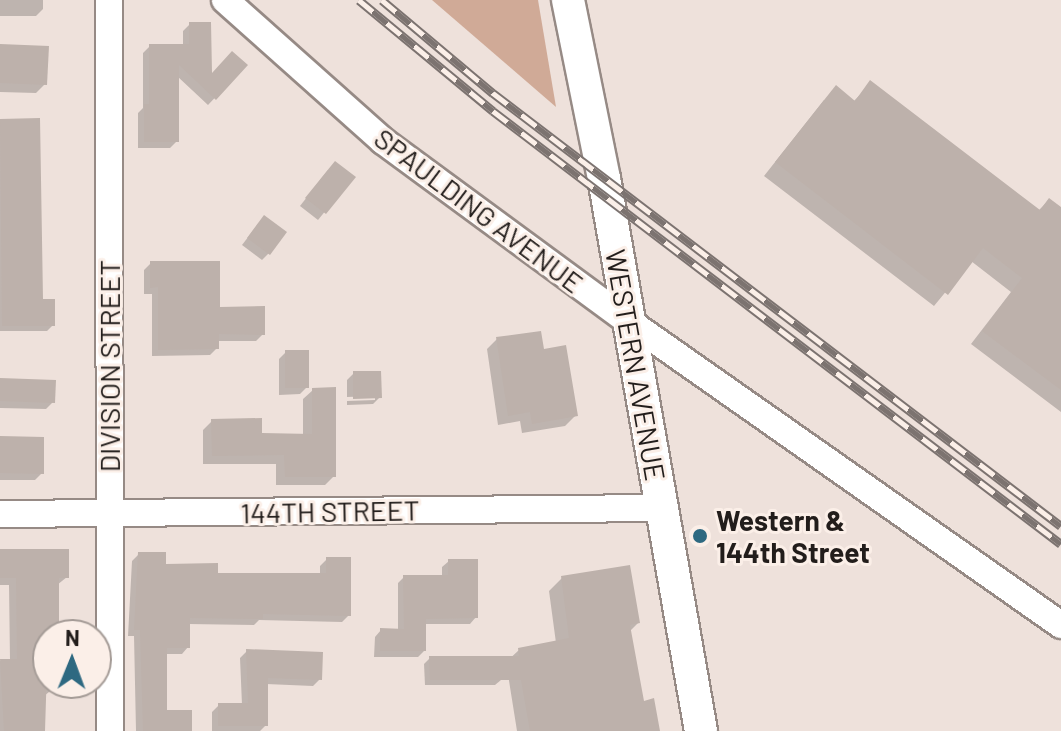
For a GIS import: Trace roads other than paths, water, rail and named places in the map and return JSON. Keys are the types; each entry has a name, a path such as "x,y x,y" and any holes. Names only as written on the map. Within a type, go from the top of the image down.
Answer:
{"main road":[{"name":"WESTERN AVENUE","path":"568,0 701,731"}],"street":[{"name":"DIVISION STREET","path":"109,0 110,731"},
{"name":"SPAULDING AVENUE","path":"225,0 383,141 628,321 1061,625"},
{"name":"144TH STREET","path":"0,514 660,508"}],"railway":[{"path":"359,0 493,111 1061,544"},
{"path":"382,0 493,93 1061,526"}],"place":[{"name":"Western & 144th Street","path":"700,536"}]}
